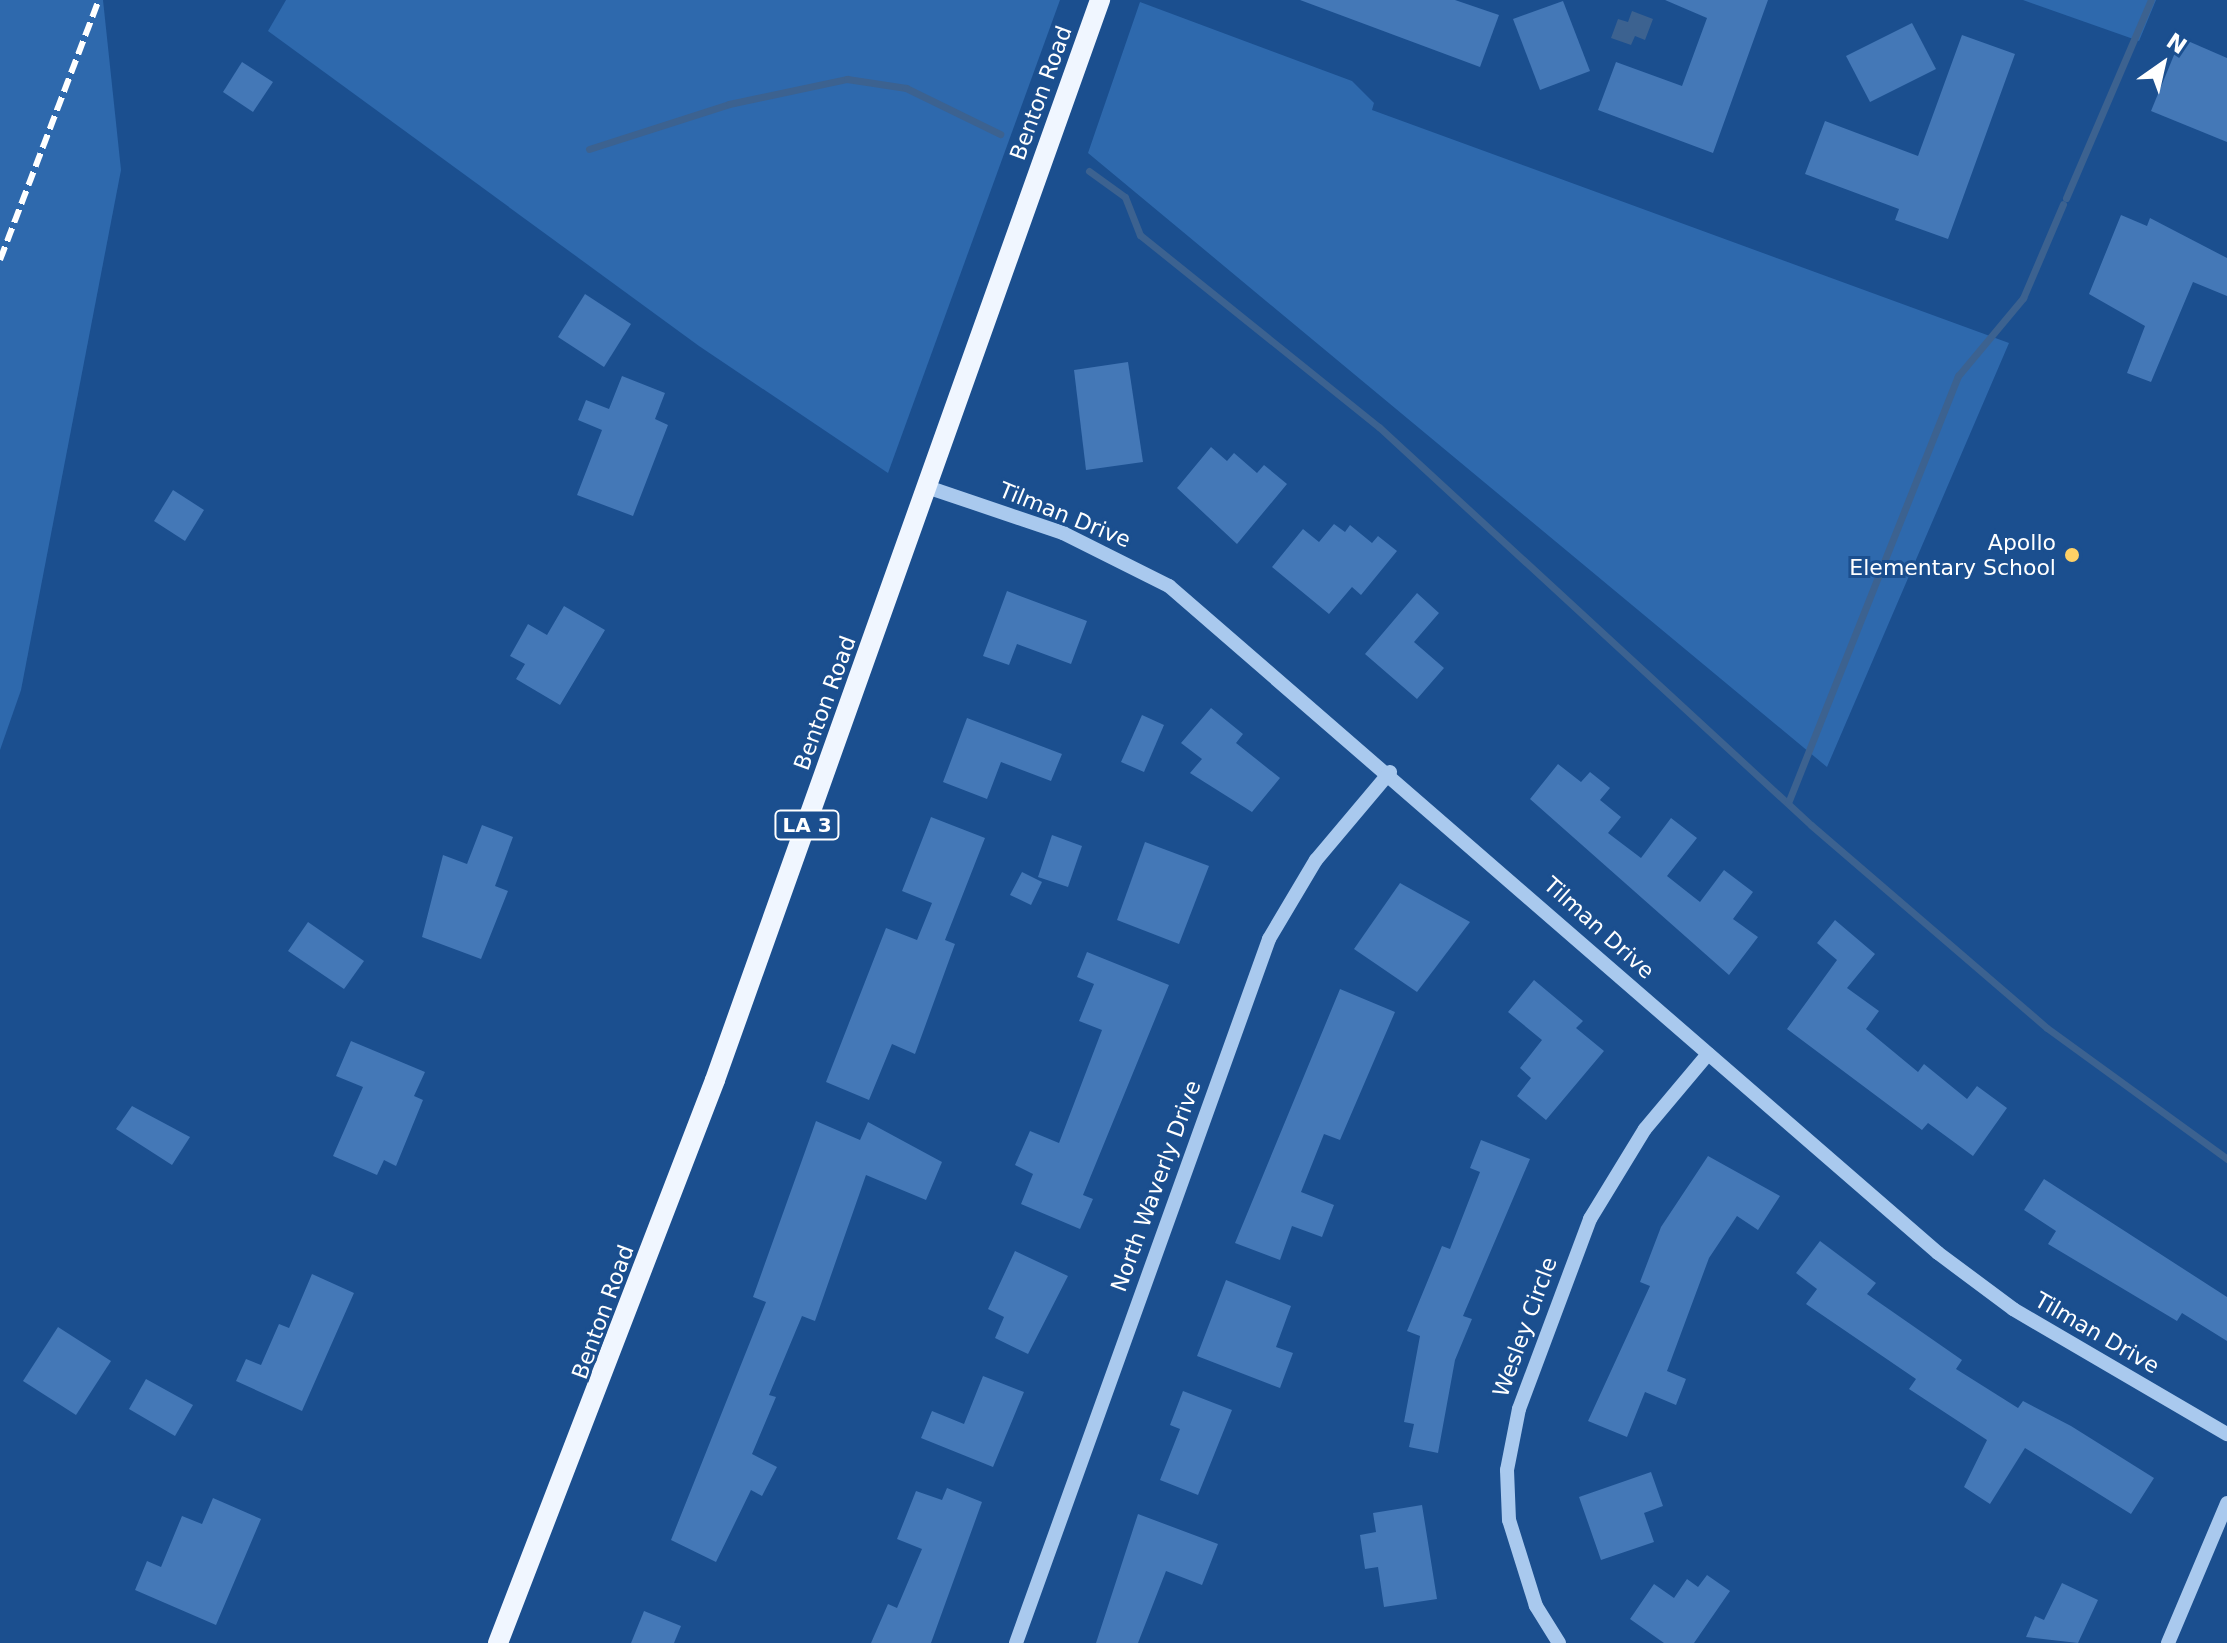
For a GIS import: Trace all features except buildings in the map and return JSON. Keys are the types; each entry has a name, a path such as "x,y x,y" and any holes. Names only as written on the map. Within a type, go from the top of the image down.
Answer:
{"main road":[{"name":"Benton Road","path":"498,1643 685,1160 1100,0"}],"street":[{"name":"Tilman Drive","path":"927,487 1063,533 1169,586 1390,772 1708,1054 1972,1281 2227,1434"},
{"name":"North Waverly Drive","path":"1016,1643 1269,939 1316,860 1390,772"},
{"name":"Wesley Circle","path":"1559,1643 1536,1606 1509,1520 1507,1470 1519,1409 1590,1219 1645,1129 1708,1054"},
{"path":"2168,1643 2227,1503"}],"shaded area":[{"path":"0,0 103,0 121,170 21,690 0,750"},
{"path":"286,0 1060,0 888,473 699,346 268,31"},
{"path":"2023,0 2156,0 2139,41"},
{"path":"1140,2 1352,81 1374,103 1372,110 2009,343 1827,767 1088,153"},
{"path":"1632,11 1653,19 1645,40 1635,36 1631,45 1611,38 1618,19 1628,22"}],"waterway":[{"path":"2066,198 2151,0"},
{"path":"589,149 729,104 847,79 906,88 1000,134"},
{"path":"1089,171 1125,197 1140,235 1379,427 1811,825 2047,1028 2227,1159"},
{"path":"1788,803 1958,376 2023,298 2063,204"}],"railway":[{"path":"0,260 99,0"}],"place":[{"name":"Apollo Elementary School","path":"2072,555"}]}
